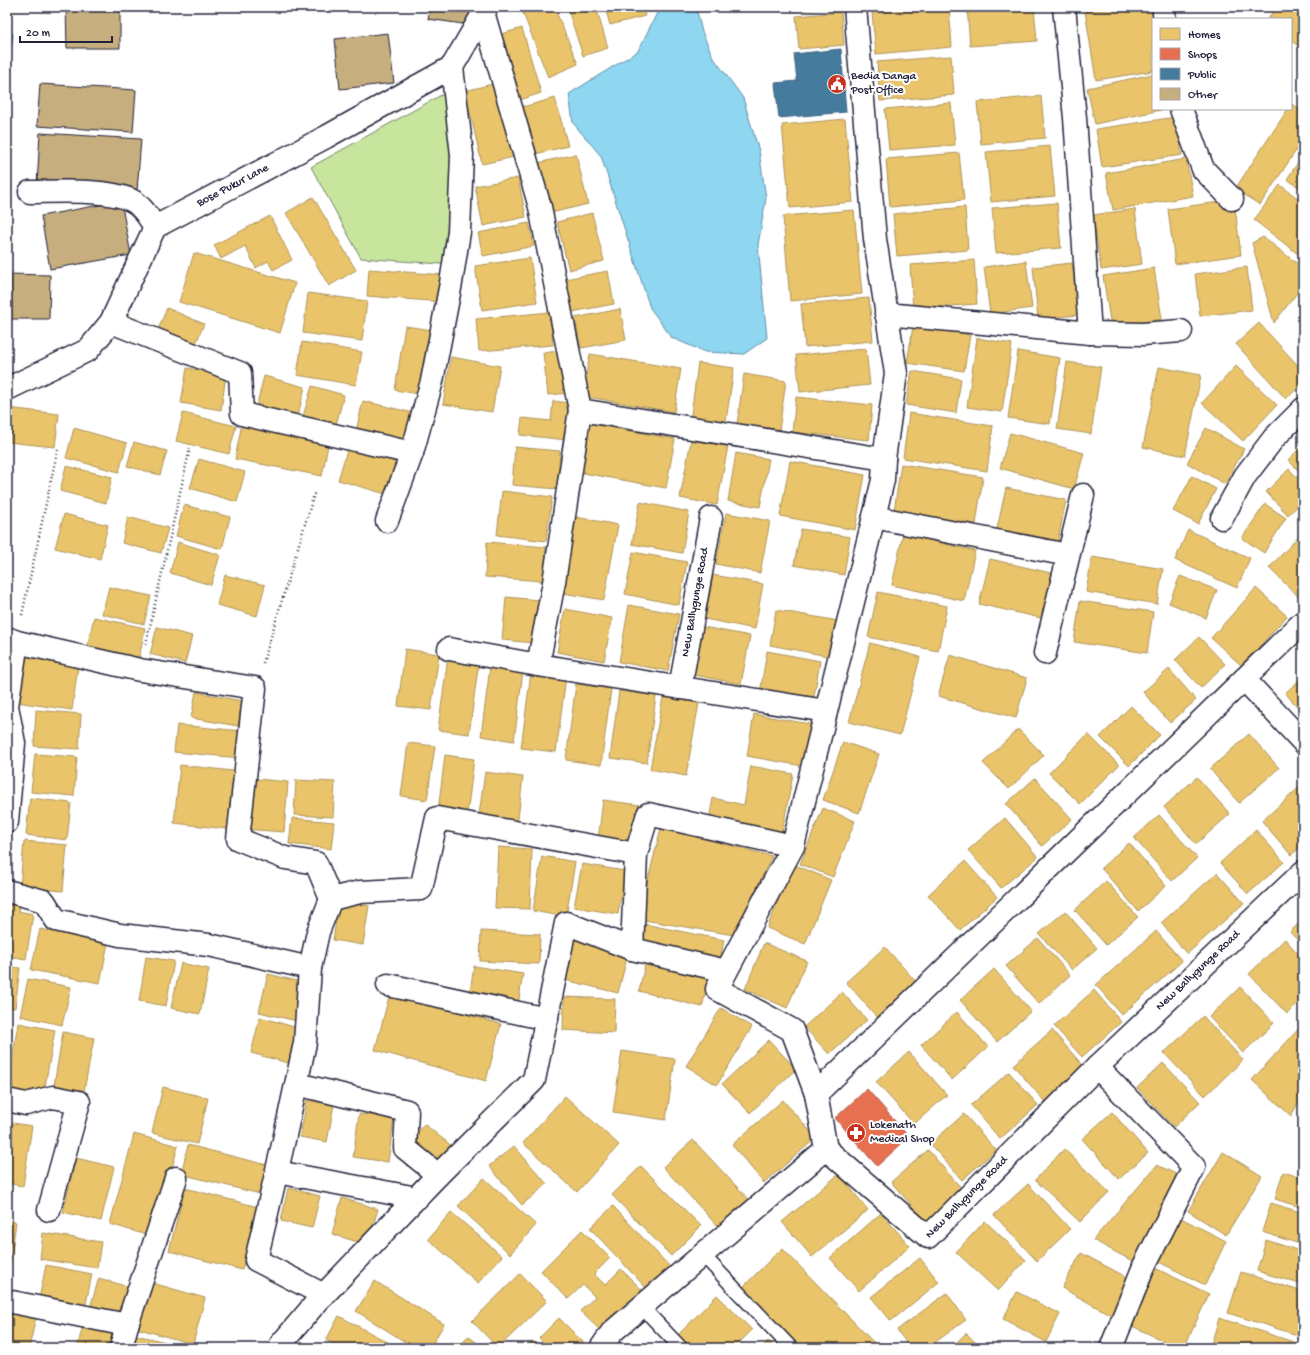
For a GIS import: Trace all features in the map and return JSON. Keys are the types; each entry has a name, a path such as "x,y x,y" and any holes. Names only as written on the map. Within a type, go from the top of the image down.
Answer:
{"street":[{"path":"601,1348 612,1332 826,1149 816,1094 792,1030 717,989 793,846 883,480 884,459 896,373 875,239 855,7"},
{"path":"1064,7 1075,118 1090,333"},
{"path":"1164,7 1165,18"},
{"path":"387,520 412,453 432,381 452,283 459,232 462,155 452,67 485,9"},
{"path":"485,9 540,207 580,410 554,582 538,665"},
{"name":"Bose Pukur Lane","path":"155,227 452,67"},
{"path":"1181,110 1203,169 1232,198"},
{"path":"7,389 88,350 111,322 155,227 147,214 135,202 114,195 30,192"},
{"path":"886,314 1090,333 1143,334 1181,331"},
{"path":"111,322 240,373 242,414 412,453"},
{"path":"1222,518 1245,476 1274,438 1303,409"},
{"path":"580,410 884,459"},
{"path":"1045,653 1083,495"},
{"path":"874,517 1068,555"},
{"name":"New Ballygunge Road","path":"680,688 711,518"},
{"path":"816,1094 1303,622"},
{"path":"7,822 14,743 7,706 12,640 140,670 256,688 238,839 285,858 316,863 331,900 318,932 310,968 305,1043 297,1084 256,1260 324,1295"},
{"path":"449,649 538,665 826,711"},
{"path":"1244,679 1303,742"},
{"path":"632,949 636,854 648,814 793,846"},
{"path":"331,900 360,892 420,889 437,818 636,854"},
{"name":"New Ballygunge Road","path":"826,1149 928,1237 1097,1067 1303,872"},
{"path":"7,891 44,901 56,920 120,935 208,945 310,968"},
{"path":"280,1348 281,1344 324,1295 438,1176 534,1080 566,923 632,949 726,971"},
{"path":"388,985 547,1019"},
{"path":"1097,1067 1194,1167 1144,1266 1110,1348"},
{"path":"297,1084 407,1111 405,1148 438,1176"},
{"path":"7,1100 26,1104 53,1097 79,1102 49,1210"},
{"path":"277,1172 417,1198"},
{"path":"121,1348 127,1325 176,1178"},
{"path":"7,1301 127,1325"}],"lane":[{"path":"702,1255 791,1348"},
{"path":"642,1307 681,1348"}],"path":[{"path":"12,640 58,448"},
{"path":"140,670 190,448"},
{"path":"256,688 315,491"}],"green space":[{"path":"454,88 454,265 361,258 311,167"}],"water":[{"path":"660,7 696,7 702,32 713,57 743,98 759,151 766,198 758,245 767,338 744,354 705,352 672,338 650,308 601,156 573,123 569,94 638,51"},
{"path":"7,18 13,36 7,71"}],"building: Homes":[{"path":"554,7 578,64 548,77 521,8"},
{"path":"567,7 596,7 608,48 583,56"},
{"path":"605,7 643,7 645,16 610,25"},
{"path":"793,7 838,7 793,11"},
{"path":"949,7 952,47 876,54 872,13"},
{"path":"967,7 1034,7 1037,41 970,46"},
{"path":"1109,7 1152,7 1154,18 1152,18 1152,71 1096,80 1085,11"},
{"path":"1276,7 1303,7 1303,49 1292,42 1292,18 1269,18"},
{"path":"841,12 844,45 799,49 796,16"},
{"path":"522,28 541,93 514,102 495,36"},
{"path":"951,56 954,95 880,101 877,62"},
{"path":"1152,74 1152,110 1161,110 1095,124 1087,88"},
{"path":"496,83 514,157 482,164 465,91"},
{"path":"1041,96 1045,138 981,144 977,102"},
{"path":"555,98 568,146 531,155 519,108"},
{"path":"951,103 955,145 889,150 885,109"},
{"path":"1292,104 1303,111 1303,140 1260,205 1235,189 1287,110 1292,110"},
{"path":"1176,117 1182,155 1102,167 1096,129"},
{"path":"845,119 853,202 790,208 782,125"},
{"path":"1050,146 1055,196 991,202 986,152"},
{"path":"959,153 964,200 890,207 886,159"},
{"path":"576,154 588,204 551,213 538,163"},
{"path":"1303,155 1303,190 1287,179"},
{"path":"1186,159 1193,196 1113,210 1106,173"},
{"path":"518,178 526,217 483,226 475,186"},
{"path":"1280,185 1303,202 1303,258 1254,220"},
{"path":"313,197 356,270 329,286 286,213"},
{"path":"1234,200 1241,255 1175,264 1168,209"},
{"path":"1057,203 1061,248 996,253 992,208"},
{"path":"965,207 968,250 897,256 893,214"},
{"path":"1135,209 1142,264 1101,270 1093,215"},
{"path":"854,210 862,294 790,301 783,216"},
{"path":"592,213 604,261 569,270 557,222"},
{"path":"270,216 292,260 273,270 268,261 256,268 245,246 221,259 214,245"},
{"path":"529,223 534,246 483,256 478,233"},
{"path":"1263,237 1303,268 1303,285 1274,323 1252,243"},
{"path":"194,253 295,283 280,333 179,302"},
{"path":"530,258 537,302 482,310 475,266"},
{"path":"974,260 977,304 913,309 910,265"},
{"path":"1026,261 1032,308 990,314 984,267"},
{"path":"1072,263 1078,315 1038,319 1033,267"},
{"path":"1247,267 1252,310 1200,316 1195,274"},
{"path":"1154,268 1162,319 1111,327 1103,276"},
{"path":"369,269 444,275 442,302 367,296"},
{"path":"608,271 614,304 572,312 565,279"},
{"path":"308,293 367,301 362,341 303,333"},
{"path":"869,298 873,341 805,347 801,304"},
{"path":"167,308 204,324 194,348 157,332"},
{"path":"620,309 626,340 581,348 575,318"},
{"path":"550,312 553,345 479,351 476,319"},
{"path":"1259,323 1303,371 1303,383 1286,399 1236,344"},
{"path":"405,326 433,330 424,395 395,390"},
{"path":"913,326 970,335 964,371 907,363"},
{"path":"977,338 1012,344 1002,412 967,407"},
{"path":"302,342 362,352 356,385 297,375"},
{"path":"866,349 870,385 800,392 796,355"},
{"path":"565,350 571,393 548,395 543,353"},
{"path":"1018,351 1060,358 1050,424 1008,418"},
{"path":"590,354 681,369 674,412 582,396"},
{"path":"451,357 500,366 492,412 443,404"},
{"path":"1067,362 1101,367 1091,434 1057,429"},
{"path":"698,363 734,368 725,427 690,422"},
{"path":"1236,366 1277,405 1243,441 1202,403"},
{"path":"1159,367 1201,375 1185,456 1143,447"},
{"path":"187,368 226,375 221,410 181,403"},
{"path":"912,371 961,379 956,413 906,405"},
{"path":"744,374 786,381 779,430 737,424"},
{"path":"264,376 305,387 297,419 256,408"},
{"path":"312,386 344,395 334,432 301,423"},
{"path":"796,397 872,405 869,440 792,432"},
{"path":"363,401 418,414 410,445 356,431"},
{"path":"553,401 570,403 567,440 520,435 522,418 551,421"},
{"path":"8,408 59,414 55,447 7,442"},
{"path":"183,413 236,426 229,454 176,441"},
{"path":"909,413 993,426 987,471 903,458"},
{"path":"242,423 329,440 322,476 235,459"},
{"path":"587,423 675,439 666,488 578,472"},
{"path":"74,428 127,443 119,472 66,458"},
{"path":"1206,428 1244,449 1225,484 1187,463"},
{"path":"1010,433 1084,453 1074,489 1000,468"},
{"path":"691,440 728,446 717,505 680,498"},
{"path":"134,442 167,451 160,475 127,466"},
{"path":"1303,445 1303,475 1288,460"},
{"path":"348,447 399,463 389,495 338,480"},
{"path":"515,447 560,451 557,489 512,485"},
{"path":"736,453 769,459 760,507 728,501"},
{"path":"199,459 245,472 237,502 190,488"},
{"path":"790,461 865,475 855,530 780,516"},
{"path":"901,464 983,477 976,524 894,511"},
{"path":"66,466 112,477 106,503 60,491"},
{"path":"1289,469 1303,484 1303,501 1288,515 1266,492"},
{"path":"1192,476 1216,489 1198,524 1173,511"},
{"path":"1006,488 1066,500 1058,541 997,529"},
{"path":"502,491 552,497 546,541 497,535"},
{"path":"640,502 689,512 682,553 632,544"},
{"path":"1265,504 1286,518 1264,553 1242,538"},
{"path":"184,505 230,517 222,549 176,536"},
{"path":"726,513 770,521 760,573 716,564"},
{"path":"64,514 108,525 100,559 55,548"},
{"path":"128,517 168,528 161,553 122,543"},
{"path":"576,517 618,525 604,600 563,593"},
{"path":"801,529 850,537 844,575 794,565"},
{"path":"1188,530 1250,558 1237,588 1175,560"},
{"path":"1302,533 1303,598 1302,600 1269,568"},
{"path":"903,534 975,551 964,601 892,585"},
{"path":"178,542 220,555 211,585 170,573"},
{"path":"487,542 546,547 544,581 485,577"},
{"path":"633,552 687,562 679,605 625,594"},
{"path":"1092,557 1163,569 1157,604 1086,592"},
{"path":"990,559 1055,574 1045,619 979,604"},
{"path":"225,575 265,585 257,616 217,605"},
{"path":"713,575 763,584 755,629 705,619"},
{"path":"1180,576 1217,590 1206,618 1169,603"},
{"path":"109,587 151,596 144,624 102,614"},
{"path":"1256,588 1287,616 1242,666 1211,638"},
{"path":"878,592 947,606 938,651 868,637"},
{"path":"506,597 539,600 535,643 502,640"},
{"path":"1080,601 1153,612 1147,653 1074,642"},
{"path":"629,605 679,614 668,671 619,662"},
{"path":"565,609 612,618 604,661 557,652"},
{"path":"776,610 839,621 833,657 770,645"},
{"path":"94,617 145,628 138,664 86,653"},
{"path":"157,627 192,636 185,663 150,654"},
{"path":"703,627 750,636 741,684 694,675"},
{"path":"1199,637 1225,664 1201,688 1175,660"},
{"path":"870,643 920,657 900,735 849,722"},
{"path":"405,649 439,654 431,710 398,706"},
{"path":"23,651 79,659 72,710 16,702"},
{"path":"767,651 820,661 813,702 760,693"},
{"path":"950,655 1027,678 1016,718 938,696"},
{"path":"448,657 479,661 469,734 438,730"},
{"path":"490,667 523,671 514,741 481,736"},
{"path":"1169,669 1196,700 1170,723 1143,692"},
{"path":"531,672 566,677 556,752 521,748"},
{"path":"1303,677 1303,713 1285,693"},
{"path":"576,684 611,689 601,765 566,760"},
{"path":"619,691 656,696 647,763 610,758"},
{"path":"196,692 242,701 238,726 191,718"},
{"path":"663,697 699,703 686,776 650,769"},
{"path":"1131,706 1160,735 1129,766 1100,737"},
{"path":"36,710 81,714 79,749 34,746"},
{"path":"754,714 815,725 808,767 747,756"},
{"path":"177,725 243,731 241,758 174,752"},
{"path":"1018,729 1044,755 1009,789 983,763"},
{"path":"1088,734 1119,765 1080,804 1049,773"},
{"path":"1249,734 1279,768 1239,803 1210,769"},
{"path":"843,742 879,754 859,813 823,800"},
{"path":"408,743 435,746 427,800 401,796"},
{"path":"35,754 77,757 74,796 31,792"},
{"path":"445,755 474,759 467,815 438,811"},
{"path":"180,765 242,772 236,830 174,823"},
{"path":"751,766 793,774 781,839 708,825 713,798 744,805"},
{"path":"485,772 523,777 517,827 478,822"},
{"path":"1197,777 1230,814 1196,844 1164,807"},
{"path":"247,778 288,782 284,832 242,829"},
{"path":"1035,778 1072,819 1042,846 1006,804"},
{"path":"296,780 335,782 333,817 294,815"},
{"path":"1303,784 1303,845 1291,855 1262,821"},
{"path":"30,798 71,803 67,840 26,835"},
{"path":"603,800 639,805 634,845 598,840"},
{"path":"823,808 855,821 833,877 800,864"},
{"path":"1159,815 1197,858 1172,881 1134,838"},
{"path":"292,818 334,822 331,849 289,844"},
{"path":"1005,818 1038,857 1001,888 968,850"},
{"path":"661,828 772,856 734,935 638,919"},
{"path":"1256,830 1284,862 1248,894 1220,863"},
{"path":"24,841 67,845 63,891 20,887"},
{"path":"1129,843 1166,886 1138,911 1101,868"},
{"path":"498,847 532,849 530,909 495,908"},
{"path":"542,856 575,862 566,917 533,911"},
{"path":"965,861 997,897 960,930 928,895"},
{"path":"582,864 625,871 618,914 574,907"},
{"path":"793,864 831,880 805,944 767,928"},
{"path":"1217,873 1244,903 1187,954 1161,923"},
{"path":"1106,881 1138,917 1106,945 1075,910"},
{"path":"7,900 20,902 18,911 33,914 26,959 7,956"},
{"path":"339,901 369,906 363,945 333,940"},
{"path":"1065,911 1097,948 1072,970 1039,934"},
{"path":"1303,919 1303,946 1290,932"},
{"path":"644,924 724,940 719,965 639,950"},
{"path":"40,929 108,943 100,983 31,970"},
{"path":"481,931 540,934 539,964 480,961"},
{"path":"1156,931 1182,961 1122,1015 1096,985"},
{"path":"575,937 629,950 618,993 565,980"},
{"path":"1038,938 1070,975 1039,1004 1006,966"},
{"path":"1285,939 1303,959 1303,998 1287,1014 1249,974"},
{"path":"764,943 807,961 787,1008 745,989"},
{"path":"885,947 916,982 877,1017 846,982"},
{"path":"647,956 711,972 702,1007 639,991"},
{"path":"146,957 174,961 166,1006 139,1001"},
{"path":"181,963 209,969 200,1014 171,1008"},
{"path":"7,966 20,968 15,1008 7,1007"},
{"path":"474,966 523,974 518,1005 469,998"},
{"path":"994,969 1031,1011 997,1042 960,1000"},
{"path":"268,974 305,983 297,1021 259,1012"},
{"path":"28,979 71,987 62,1025 20,1016"},
{"path":"1240,987 1274,1023 1243,1053 1209,1017"},
{"path":"1094,990 1121,1022 1082,1057 1054,1026"},
{"path":"842,992 867,1020 829,1054 804,1027"},
{"path":"390,993 501,1024 486,1081 375,1050"},
{"path":"564,997 615,999 614,1033 563,1030"},
{"path":"721,1008 752,1027 717,1085 686,1066"},
{"path":"957,1012 988,1047 952,1080 921,1045"},
{"path":"1203,1016 1243,1060 1205,1096 1164,1053"},
{"path":"260,1017 301,1029 292,1064 251,1053"},
{"path":"18,1023 55,1030 43,1097 7,1090"},
{"path":"1303,1024 1303,1094 1291,1116 1252,1080"},
{"path":"7,1028 12,1029 7,1059"},
{"path":"1052,1030 1084,1067 1045,1102 1013,1065"},
{"path":"63,1032 94,1038 83,1096 53,1091"},
{"path":"769,1040 796,1069 750,1113 722,1084"},
{"path":"622,1051 675,1059 666,1120 613,1112"},
{"path":"909,1052 947,1095 914,1124 876,1082"},
{"path":"1163,1063 1200,1102 1174,1127 1137,1088"},
{"path":"1009,1072 1038,1105 1000,1139 971,1105"},
{"path":"163,1087 208,1098 197,1144 152,1133"},
{"path":"565,1096 619,1145 577,1192 523,1143"},
{"path":"307,1100 334,1105 327,1142 300,1137"},
{"path":"783,1100 816,1138 764,1183 732,1145"},
{"path":"1112,1112 1148,1153 1119,1179 1082,1139"},
{"path":"359,1114 394,1118 388,1162 353,1157"},
{"path":"964,1114 996,1150 962,1180 930,1144"},
{"path":"7,1122 32,1126 23,1186 7,1183"},
{"path":"424,1124 453,1147 437,1167 408,1144"},
{"path":"134,1134 178,1146 153,1237 110,1224"},
{"path":"693,1140 751,1202 721,1230 663,1167"},
{"path":"188,1145 267,1165 260,1194 181,1174"},
{"path":"514,1146 547,1184 522,1205 489,1166"},
{"path":"1064,1149 1109,1192 1080,1222 1035,1180"},
{"path":"928,1150 963,1190 926,1222 891,1182"},
{"path":"1223,1152 1262,1176 1226,1235 1188,1211"},
{"path":"76,1158 114,1167 101,1221 63,1212"},
{"path":"1157,1165 1182,1177 1136,1263 1093,1240"},
{"path":"641,1166 701,1226 671,1256 612,1195"},
{"path":"1283,1172 1303,1178 1303,1208 1275,1199"},
{"path":"839,1174 868,1210 812,1257 782,1222"},
{"path":"484,1178 536,1225 510,1254 458,1206"},
{"path":"1028,1184 1070,1229 1037,1261 994,1215"},
{"path":"185,1188 258,1207 242,1270 169,1251"},
{"path":"288,1188 320,1196 312,1228 281,1221"},
{"path":"342,1198 378,1209 367,1245 332,1234"},
{"path":"1271,1203 1303,1213 1303,1245 1262,1232"},
{"path":"613,1206 671,1268 648,1290 590,1228"},
{"path":"451,1212 502,1256 478,1283 428,1239"},
{"path":"881,1213 910,1246 859,1291 830,1258"},
{"path":"1177,1216 1226,1241 1205,1285 1155,1260"},
{"path":"7,1221 16,1222 8,1280 7,1280"},
{"path":"985,1221 1026,1260 998,1291 956,1252"},
{"path":"582,1230 610,1258 594,1274 605,1285 621,1269 647,1295 606,1336 580,1311 595,1297 583,1285 568,1299 541,1271"},
{"path":"43,1233 101,1242 97,1268 40,1259"},
{"path":"1266,1240 1303,1252 1303,1285 1257,1271"},
{"path":"782,1248 879,1348 802,1348 743,1287"},
{"path":"1081,1253 1132,1280 1113,1316 1062,1288"},
{"path":"920,1258 939,1282 891,1321 871,1297"},
{"path":"46,1265 92,1274 85,1308 39,1299"},
{"path":"1153,1267 1209,1294 1184,1348 1178,1348 1126,1323"},
{"path":"1241,1272 1303,1292 1303,1337 1228,1313"},
{"path":"520,1274 547,1301 498,1348 472,1321"},
{"path":"99,1278 132,1288 123,1320 89,1311"},
{"path":"375,1281 444,1324 430,1348 415,1348 356,1311"},
{"path":"149,1282 205,1298 193,1344 136,1328"},
{"path":"1017,1292 1060,1314 1046,1342 1003,1319"},
{"path":"947,1293 966,1320 927,1348 910,1348 897,1330"},
{"path":"717,1295 752,1330 734,1348 688,1348 676,1337"},
{"path":"7,1310 36,1317 29,1348 7,1348"},
{"path":"339,1316 395,1346 395,1348 340,1348 326,1340"},
{"path":"559,1318 589,1348 549,1348 539,1338"},
{"path":"1219,1318 1303,1345 1303,1348 1210,1348"},
{"path":"84,1322 118,1331 113,1348 77,1348"},
{"path":"966,1333 981,1348 951,1348"},
{"path":"131,1334 192,1348 127,1348"},
{"path":"468,1336 484,1348 459,1348"},
{"path":"533,1341 540,1348 526,1348"},
{"path":"768,1341 775,1348 761,1348"}],"building: Shops":[{"path":"867,1089 909,1137 877,1166 835,1118"}],"building: Public":[{"path":"841,49 846,112 779,118 775,83 797,81 794,54"}],"building: Other":[{"path":"66,7 120,7 120,48 67,48"},
{"path":"430,7 473,7 470,25 428,19"},
{"path":"388,33 394,83 340,89 335,39"},
{"path":"40,84 136,90 133,132 37,126"},
{"path":"40,133 141,139 137,191 37,185"},
{"path":"121,201 131,255 50,269 41,216"},
{"path":"7,274 50,275 49,319 7,319"}],"place":[{"name":"Bedia Danga Post Office","path":"837,84"},
{"name":"Lokenath Medical Shop","path":"856,1133"}]}
